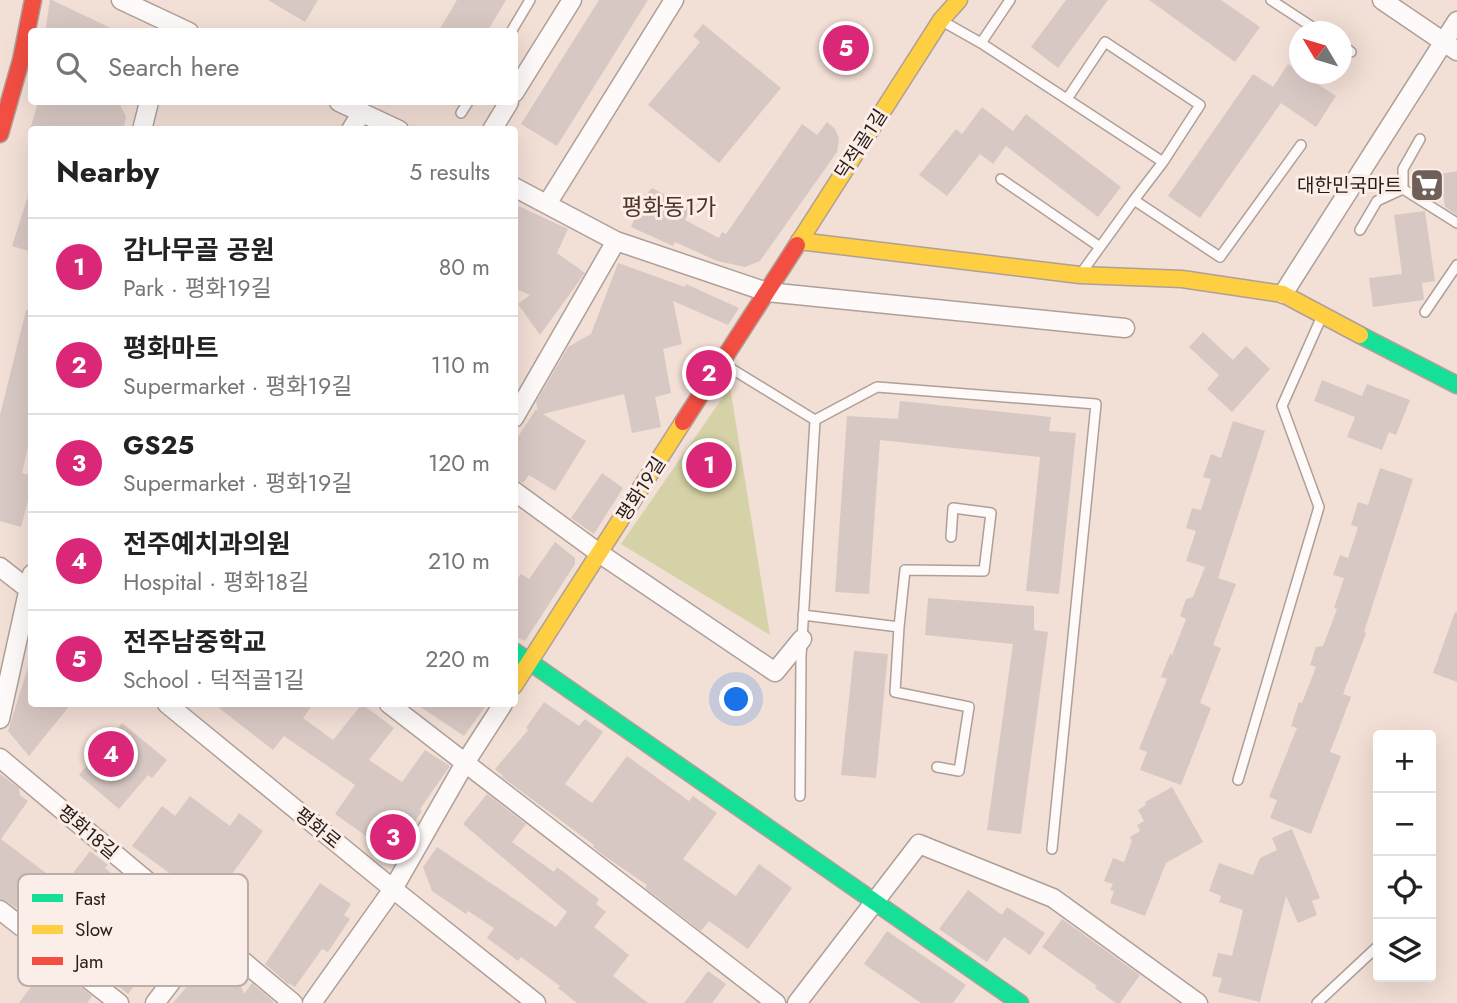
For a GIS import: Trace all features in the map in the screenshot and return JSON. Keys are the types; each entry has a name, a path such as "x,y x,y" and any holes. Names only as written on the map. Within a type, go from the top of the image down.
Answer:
{"street":[{"path":"30,28 33,0"},
{"path":"121,0 180,28"},
{"path":"518,87 572,0"},
{"path":"547,204 674,0"},
{"name":"덕적골1길","path":"767,292 941,20 959,0"},
{"path":"1390,3 1450,47"},
{"path":"1283,294 1450,47 1457,21"},
{"path":"0,134 26,62 28,44"},
{"path":"143,126 147,105"},
{"path":"346,105 391,126"},
{"path":"494,126 507,105"},
{"path":"353,126 362,112"},
{"path":"518,189 616,241 767,292 1125,328"},
{"path":"518,411 616,241"},
{"path":"799,241 1080,275 1182,279 1283,294 1457,385"},
{"name":"평화19길","path":"518,679 767,292"},
{"path":"518,494 599,553 775,671 802,639"},
{"path":"0,567 28,584"},
{"path":"0,719 28,594"},
{"path":"518,654 1020,1003"},
{"name":"평화로","path":"171,707 393,890 536,1003"},
{"path":"393,707 776,1003"},
{"path":"312,1003 393,890 465,763 501,707"},
{"name":"평화18길","path":"0,758 139,874"},
{"path":"796,1003 919,844 1053,898 1198,1003"},
{"path":"0,910 18,924"},
{"name":"평화18길","path":"248,966 293,1003"},
{"path":"97,986 119,1003"},
{"path":"155,1003 168,986"}],"lane":[{"path":"513,28 530,0"},
{"path":"981,43 1010,0"},
{"path":"1270,0 1303,21"},
{"path":"941,20 981,43 1163,162"},
{"path":"1067,99 1105,42 1200,105 1163,162 1080,275"},
{"path":"461,113 466,105"},
{"path":"1403,189 1404,169 1420,139"},
{"path":"1134,200 1220,257 1301,145"},
{"path":"1001,179 1100,247"},
{"path":"1403,189 1457,223"},
{"path":"1360,230 1377,201 1403,189"},
{"path":"1425,312 1457,265"},
{"path":"1238,780 1319,507 1282,406 1323,315"},
{"path":"721,363 815,419"},
{"path":"815,419 877,387 1096,404 1052,849"},
{"path":"800,796 802,639 815,419"},
{"path":"937,767 960,771 969,707 895,692 898,627 905,570 984,571 991,513 953,508 951,537"},
{"path":"803,615 898,627"},
{"path":"1317,1003 1373,951"}],"shaded area":[{"path":"730,387 770,635 621,544"}],"building":[{"path":"52,0 111,28 46,28"},
{"path":"268,0 318,0 305,22"},
{"path":"457,0 506,0 489,28 440,28"},
{"path":"599,0 648,0 557,146 521,124"},
{"path":"1066,0 1108,0 1058,68 1031,47"},
{"path":"1149,0 1221,0 1260,27 1235,62"},
{"path":"703,24 781,88 719,163 648,105 700,42 693,36"},
{"path":"1288,64 1289,84 1317,84 1336,96 1316,127 1281,103 1200,218 1168,196 1253,74 1273,87"},
{"path":"37,105 120,105 126,117 124,126 31,126"},
{"path":"982,107 1013,131 1026,114 1121,187 1098,217 1006,146 993,164 980,154 947,196 919,175 956,129 962,134"},
{"path":"827,122 835,129 839,138 837,152 760,261 745,267 717,261 675,242 673,246 631,227 642,199 652,188 691,208 685,220 719,238 722,232 726,234 802,124 817,135"},
{"path":"1457,171 1457,215 1445,207 1440,174"},
{"path":"28,196 28,251 12,246"},
{"path":"518,206 568,229 557,253 585,273 540,335 518,304 530,295 518,290"},
{"path":"1425,211 1435,281 1422,283 1424,300 1373,307 1369,278 1402,274 1394,215"},
{"path":"618,263 685,287 686,284 739,308 728,325 673,301 682,344 663,349 671,393 655,397 661,427 632,433 624,394 543,414 586,441 555,491 529,475 523,483 518,481 518,437 536,409 538,411 536,402 568,347 591,334"},
{"path":"28,310 28,447 22,473 28,475 28,501 21,527 0,521 0,415"},
{"path":"1203,332 1233,360 1246,346 1270,369 1232,412 1207,389 1219,375 1189,347"},
{"path":"1322,380 1362,396 1367,384 1410,400 1396,435 1389,432 1382,450 1347,437 1355,417 1314,401"},
{"path":"900,401 1051,417 1049,431 1076,433 1059,594 1026,591 1040,457 880,440 869,594 835,592 847,416 898,419"},
{"path":"1233,421 1265,431 1218,578 1236,584 1213,645 1221,648 1200,703 1211,708 1181,785 1140,770 1147,752 1139,749 1167,679 1161,677 1186,619 1180,616 1186,599 1193,597 1205,567 1186,561 1196,531 1186,528 1192,508 1201,510 1211,479 1203,477 1211,454 1221,458"},
{"path":"1380,468 1413,479 1364,632 1366,633 1343,694 1351,697 1330,752 1341,756 1311,834 1270,818 1277,800 1269,797 1297,728 1291,726 1316,667 1310,665 1316,647 1323,646 1337,609 1334,608 1344,578 1333,575 1340,555 1348,558 1358,527 1351,525 1358,502 1368,505"},
{"path":"602,473 623,488 594,534 571,518"},
{"path":"555,542 575,558 575,564 525,641 518,638 518,578 521,574 529,579"},
{"path":"928,598 1034,606 1034,630 1048,632 1021,834 987,830 1013,644 925,635"},
{"path":"1457,612 1457,682 1433,673"},
{"path":"854,651 888,654 876,778 841,775"},
{"path":"28,667 28,707 69,707 29,756 8,731"},
{"path":"544,702 579,726 585,719 603,732 565,784 592,803 627,756 689,801 693,796 717,813 683,859 736,896 759,864 792,888 748,949 709,921 701,931 645,888 647,885 603,855 594,845 495,769 528,730 526,728"},
{"path":"218,707 311,707 303,718 333,740 360,707 366,707 394,728 369,760 402,782 425,750 450,766 400,843 380,846 335,814 355,785 284,736 273,750"},
{"path":"420,707 485,707 464,736"},
{"path":"122,723 167,760 152,778 148,775 119,809 79,775"},
{"path":"0,774 19,788 20,795 28,801 1,839 47,874 18,874 16,908 0,899"},
{"path":"1172,787 1203,842 1166,863 1145,916 1110,903 1113,884 1104,881 1113,858 1124,862 1132,841 1130,837 1140,831 1137,825 1144,821 1138,810 1146,805 1145,802"},
{"path":"487,794 526,824 512,842 554,872 557,867 599,899 596,904 606,912 594,927 629,955 613,976 648,1003 577,1003 558,988 560,986 521,957 518,961 487,938 494,928 468,911 466,914 432,891 423,867 437,847 556,927 567,912 463,824"},
{"path":"190,796 230,826 239,813 263,831 232,874 171,874 132,846 162,806 175,816"},
{"path":"1292,829 1320,898 1312,901 1317,915 1298,923 1286,896 1260,1002 1218,992 1222,978 1212,976 1218,953 1232,956 1243,910 1219,902 1221,896 1209,891 1219,863 1253,875 1260,858 1277,850 1272,838"},
{"path":"90,851 108,865 105,868 112,874 72,874"},
{"path":"320,883 351,904 344,915 350,919 328,952 322,949 295,987 265,964"},
{"path":"968,890 1002,915 1007,907 1045,933 1030,955 1004,937 987,962 939,929"},
{"path":"1062,919 1140,975 1120,1003 1095,988 1097,986 1042,947"},
{"path":"887,931 966,985 953,1003 921,1003 864,964"},
{"path":"708,971 726,984 712,1003 684,1003"},
{"path":"252,983 274,1002 272,1003 173,1003 187,986 241,986 244,994"},
{"path":"31,986 79,986 92,996 87,1003 19,1003"},
{"path":"119,986 134,986 128,994"}],"traffic: fast":[{"path":"1360,335 1457,385"},
{"path":"518,654 1020,1003"}],"traffic: slow":[{"path":"797,245 941,20 959,0"},
{"path":"799,241 1080,275 1182,279 1283,294 1360,335"},
{"path":"518,680 683,422"}],"traffic: jam":[{"path":"0,134 21,60 33,0"},
{"path":"683,422 797,245"}],"place":[{"name":"전주남중학교","path":"846,48"},
{"name":"대한민국마트","path":"1427,185"},
{"name":"평화마트","path":"709,373"},
{"name":"감나무골 공원","path":"709,465"},
{"name":"전주예치과의원","path":"111,754"},
{"name":"GS25","path":"393,837"}],"district":[{"name":"평화동1가","path":"669,207"}]}
